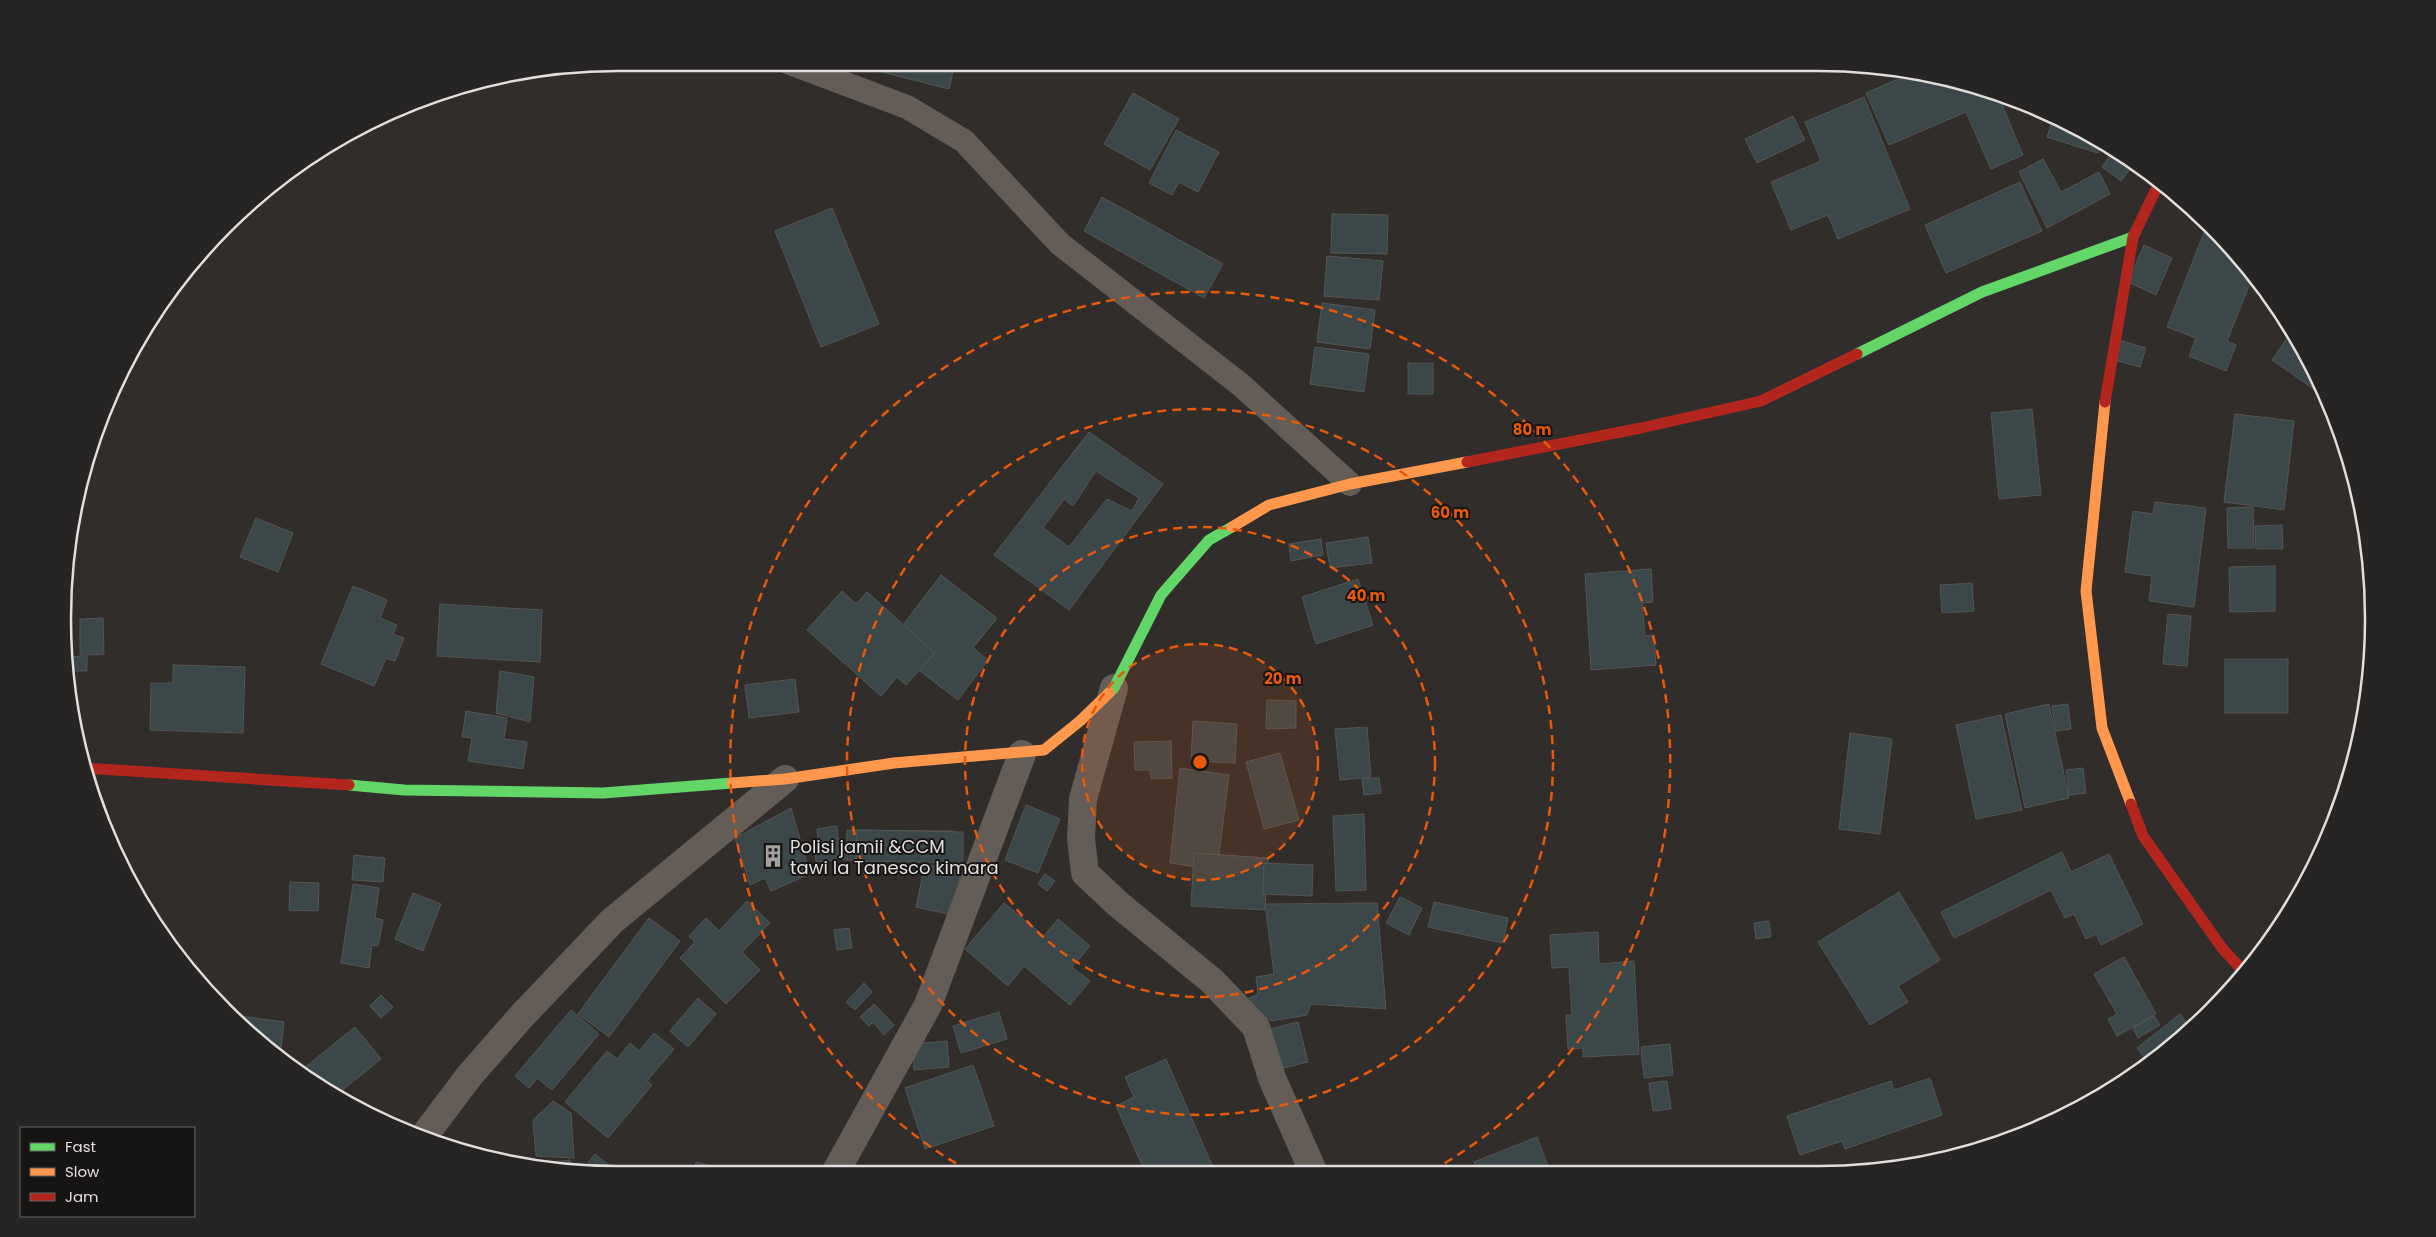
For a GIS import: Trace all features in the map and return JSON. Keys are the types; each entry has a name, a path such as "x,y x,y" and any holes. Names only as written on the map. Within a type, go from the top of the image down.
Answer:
{"street":[{"path":"2156,189 2133,237 2106,389 2086,591 2102,728 2143,836 2222,948 2239,967"},
{"path":"1311,1166 1272,1078 1256,1027 1212,981 1118,904 1085,873 1081,838 1083,799 1114,688 1161,595 1208,540 1269,505 1350,484 1641,428 1761,401 1982,292 2133,237"},
{"path":"93,769 434,791 603,793 785,778 894,763 1022,754 1044,750 1080,721 1114,688"},
{"path":"839,1166 928,1005 1022,754"},
{"path":"428,1131 470,1075 514,1025 612,921 785,778"}],"lane":[{"path":"811,71 907,107 964,141 1060,244 1241,385 1350,484"}],"building":[{"path":"882,71 953,71 949,89"},
{"path":"1901,78 1959,90 2001,103 2023,155 1991,169 1966,112 1889,145 1866,93"},
{"path":"1133,93 1179,119 1150,170 1104,144"},
{"path":"1864,97 1910,209 1838,239 1828,215 1791,230 1771,182 1821,161 1805,122"},
{"path":"1793,116 1805,140 1757,163 1745,139"},
{"path":"2051,124 2099,150 2098,153 2047,137"},
{"path":"1176,130 1219,152 1198,192 1179,182 1172,195 1149,183"},
{"path":"2110,156 2130,169 2121,181 2102,167"},
{"path":"2043,159 2061,192 2099,172 2110,194 2047,228 2019,172"},
{"path":"2020,182 2042,231 1946,273 1925,225"},
{"path":"1102,197 1223,264 1204,298 1084,231"},
{"path":"832,208 879,324 821,347 775,231"},
{"path":"1332,214 1388,215 1387,254 1331,253"},
{"path":"2204,232 2250,283 2227,341 2236,345 2226,371 2189,356 2196,338 2167,327"},
{"path":"2144,245 2172,258 2156,295 2128,282"},
{"path":"1327,256 1383,261 1379,300 1324,296"},
{"path":"1322,303 1375,310 1370,349 1317,342"},
{"path":"2287,338 2314,389 2272,360"},
{"path":"2119,340 2146,348 2140,367 2114,360"},
{"path":"1315,347 1369,354 1364,392 1310,384"},
{"path":"1408,363 1433,363 1433,394 1408,394"},
{"path":"2032,409 2041,495 1999,499 1991,413"},
{"path":"2235,414 2294,421 2284,510 2224,502"},
{"path":"1089,432 1163,484 1069,610 994,555","holes":["1096,471 1139,498 1132,511 1107,499 1069,547 1043,528 1064,499 1073,506"]},
{"path":"2155,502 2206,508 2194,607 2149,601 2152,576 2125,572 2133,511 2153,514"},
{"path":"2253,507 2254,548 2228,548 2227,508"},
{"path":"256,518 293,533 278,572 240,557"},
{"path":"2282,525 2283,549 2256,549 2255,526"},
{"path":"1368,537 1372,563 1330,568 1326,543"},
{"path":"1321,539 1323,555 1291,561 1289,544"},
{"path":"2275,566 2275,611 2230,612 2229,567"},
{"path":"1651,569 1653,602 1642,603 1645,636 1654,635 1656,665 1591,670 1585,574"},
{"path":"941,575 997,618 973,648 988,660 958,700 887,646"},
{"path":"1358,579 1373,625 1316,644 1302,597"},
{"path":"1972,583 1974,611 1942,613 1940,585"},
{"path":"353,586 387,600 380,618 397,625 393,634 404,638 395,661 386,658 374,686 321,664"},
{"path":"842,591 856,604 867,592 935,653 906,685 897,677 881,696 807,630"},
{"path":"440,604 542,610 540,662 437,656"},
{"path":"2168,614 2191,616 2187,666 2163,664"},
{"path":"103,618 104,654 87,655 87,671 74,671 72,657 80,656 80,619"},
{"path":"2225,659 2288,659 2288,713 2225,713"},
{"path":"173,665 245,667 243,733 150,730 151,683 173,683"},
{"path":"500,671 534,677 530,722 496,713"},
{"path":"795,679 799,712 749,718 745,685"},
{"path":"1267,700 1296,701 1296,728 1266,729"},
{"path":"2049,704 2069,798 2025,808 2005,714"},
{"path":"2068,704 2071,729 2056,731 2052,706"},
{"path":"466,711 507,718 504,739 527,742 523,769 468,761 472,738 462,737"},
{"path":"2001,715 2022,810 1976,819 1956,725"},
{"path":"1193,721 1237,724 1235,763 1191,761"},
{"path":"1367,727 1371,777 1340,780 1335,729"},
{"path":"1850,733 1892,739 1880,834 1839,829"},
{"path":"1171,741 1172,778 1151,779 1150,770 1135,770 1134,742"},
{"path":"1280,753 1299,820 1264,829 1246,762"},
{"path":"1180,768 1229,775 1217,870 1170,863"},
{"path":"2083,768 2086,793 2069,795 2066,770"},
{"path":"1379,778 1381,793 1364,795 1362,779"},
{"path":"1026,805 1060,819 1038,873 1005,860"},
{"name":"Polisi jamii &CCM tawi la Tanesco kimara","path":"791,808 810,874 771,891 765,878 750,885 735,838"},
{"path":"1364,814 1366,890 1336,891 1333,816"},
{"path":"837,826 838,839 843,838 845,859 816,862 814,840 818,839 817,829"},
{"path":"847,830 953,831 952,862 846,860"},
{"path":"857,830 963,832 963,863 856,861"},
{"path":"2062,852 2071,872 2109,854 2143,924 2101,945 2096,934 2086,939 2074,914 2065,918 2051,890 1954,938 1941,912"},
{"path":"1194,853 1268,858 1265,910 1191,906"},
{"path":"354,855 385,858 383,882 352,880"},
{"path":"1264,863 1313,865 1312,896 1263,894"},
{"path":"925,864 961,872 952,915 916,907"},
{"path":"1045,874 1055,881 1047,891 1038,884"},
{"path":"290,882 319,883 318,911 289,910"},
{"path":"353,884 379,888 375,918 383,920 378,946 372,945 369,968 341,963"},
{"path":"1899,892 1940,960 1898,986 1908,1002 1870,1025 1818,942"},
{"path":"413,893 441,904 423,951 395,939"},
{"path":"1400,897 1422,908 1409,935 1386,923"},
{"path":"747,901 770,923 742,952 760,970 726,1004 680,958 695,942 689,936 706,918 719,931"},
{"path":"1434,902 1508,918 1503,943 1428,927"},
{"path":"1004,903 1044,936 1058,919 1090,946 1072,967 1090,981 1070,1005 1024,966 1008,986 965,949"},
{"path":"1377,903 1386,1009 1311,1004 1307,1015 1271,1021 1245,1000 1258,994 1256,977 1274,974 1265,904"},
{"path":"649,918 680,941 609,1037 578,1014"},
{"path":"1769,921 1771,937 1756,939 1754,923"},
{"path":"849,928 852,948 837,950 834,930"},
{"path":"1598,932 1599,964 1634,961 1639,1054 1583,1057 1583,1048 1568,1049 1566,1015 1572,1015 1569,967 1552,968 1550,935"},
{"path":"2124,957 2156,1014 2117,1036 2108,1019 2117,1014 2094,974"},
{"path":"864,983 872,992 855,1010 846,1002"},
{"path":"381,995 393,1007 381,1018 370,1006"},
{"path":"698,998 716,1014 688,1047 670,1031"},
{"path":"874,1004 894,1025 884,1035 873,1022 869,1026 860,1017"},
{"path":"571,1010 599,1034 552,1090 537,1078 529,1088 515,1076"},
{"path":"999,1012 1007,1039 961,1053 953,1026"},
{"path":"2180,1014 2186,1022 2145,1058 2137,1048"},
{"path":"244,1016 284,1022 281,1049"},
{"path":"2154,1016 2160,1025 2138,1038 2133,1028"},
{"path":"1298,1022 1308,1062 1280,1069 1270,1029"},
{"path":"355,1027 381,1059 342,1090 305,1067"},
{"path":"654,1033 674,1049 647,1081 652,1085 608,1138 565,1102 607,1051 617,1059 630,1043 639,1051"},
{"path":"947,1041 949,1067 914,1070 912,1044"},
{"path":"1670,1044 1673,1075 1644,1078 1641,1047"},
{"path":"1166,1059 1212,1166 1142,1166 1116,1106 1134,1097 1125,1077"},
{"path":"973,1065 994,1126 925,1149 905,1088"},
{"path":"1930,1078 1942,1115 1845,1149 1842,1141 1800,1155 1787,1116 1891,1081 1894,1090"},
{"path":"1667,1081 1671,1109 1653,1111 1649,1083"},
{"path":"553,1101 571,1113 574,1158 536,1156 533,1120"},
{"path":"1537,1137 1548,1166 1475,1166 1474,1162"},
{"path":"595,1154 610,1166 586,1165"},
{"path":"570,1160 570,1164 554,1162"},
{"path":"696,1162 712,1166 695,1166"}],"traffic: fast":[{"path":"1857,354 1982,292 2133,237"},
{"path":"1109,693 1114,688 1161,595 1209,540 1232,527"},
{"path":"349,785 404,790 603,793 732,783"}],"traffic: slow":[{"path":"2105,402 2086,591 2102,728 2131,804"},
{"path":"1232,527 1269,505 1350,484 1467,462"},
{"path":"732,783 785,779 894,763 1044,750 1080,721 1109,693"}],"traffic: jam":[{"path":"2105,402 2133,237 2156,189"},
{"path":"1467,462 1641,428 1761,401 1857,354"},
{"path":"93,769 349,785"},
{"path":"2131,804 2143,836 2222,948 2239,967"}],"place":[{"name":"Polisi jamii &CCM tawi la Tanesco kimara","path":"773,856"}]}
